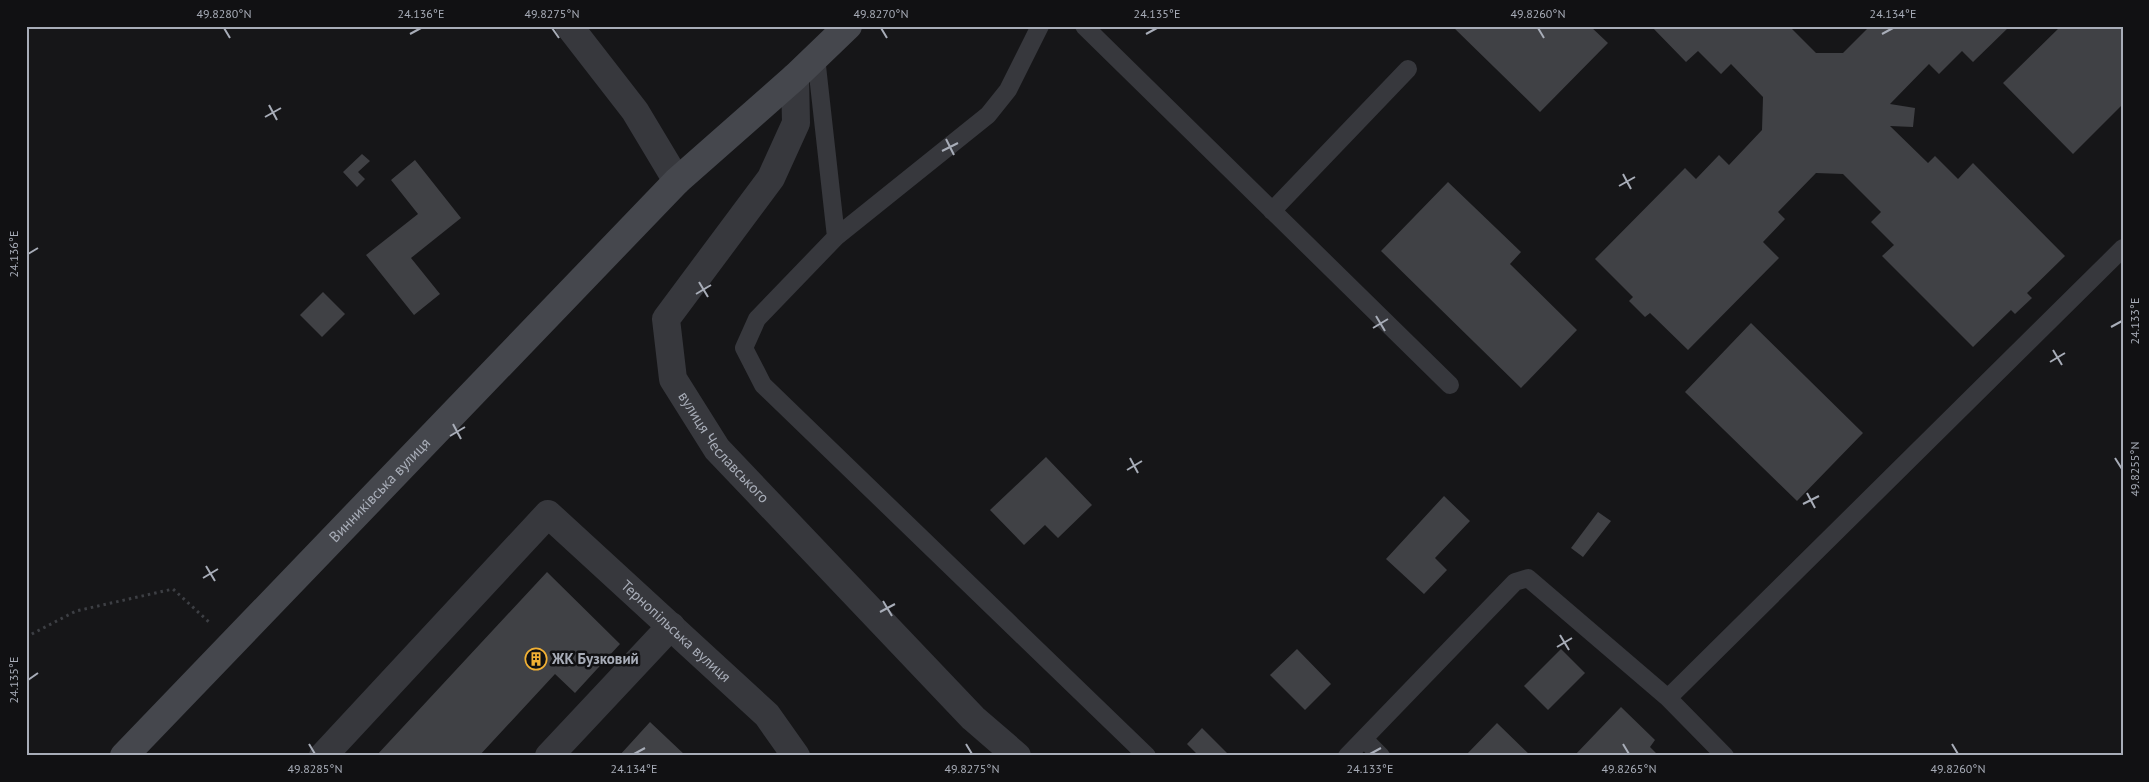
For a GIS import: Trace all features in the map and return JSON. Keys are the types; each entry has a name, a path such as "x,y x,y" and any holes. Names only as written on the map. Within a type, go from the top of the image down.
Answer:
{"main road":[{"name":"Винниківська вулиця","path":"124,756 677,181 795,77 848,26"}],"street":[{"path":"569,26 634,111 677,181"},
{"name":"вулиця Чеславського","path":"795,77 796,123 771,178 666,319 673,379 717,449 973,718 1017,756"},
{"name":"Тернопільська вулиця","path":"323,756 548,514 768,715 796,756"},
{"path":"549,756 671,626"}],"lane":[{"path":"1040,26 1008,90 988,114 836,238 757,319 744,348 763,386 1147,756"},
{"path":"1084,26 1450,385"},
{"path":"816,57 836,238"},
{"path":"1272,211 1408,69"},
{"path":"1668,698 2123,248"},
{"path":"1347,756 1515,582 1528,578 1668,698 1725,756"},
{"path":"1364,739 1381,756"}],"path":[{"path":"26,637 76,611 173,589 233,644"}],"building":[{"path":"1452,26 1590,26 1608,43 1540,112"},
{"path":"1651,26 1789,26 1816,53 1843,53 1870,26 2010,26 1973,62 1962,51 1939,74 1929,64 1890,104 1915,108 1913,127 1890,126 1928,163 1935,156 1958,179 1973,163 2065,256 2027,293 2032,298 2015,314 2011,310 1973,347 1882,256 1894,245 1871,222 1881,212 1843,174 1816,173 1778,212 1785,219 1763,242 1779,258 1688,350 1650,313 1645,317 1629,301 1633,297 1595,259 1685,168 1696,179 1719,155 1729,165 1762,130 1763,97 1731,64 1721,74 1698,51 1686,62"},
{"path":"2061,26 2123,26 2123,104 2073,154 2003,83"},
{"path":"362,154 370,161 358,172 365,179 357,187 343,172"},
{"path":"415,160 461,218 411,258 440,294 414,315 366,255 418,214 391,180"},
{"path":"1448,182 1521,252 1510,264 1577,330 1521,388 1381,251"},
{"path":"323,292 345,314 322,337 300,315"},
{"path":"1751,323 1863,433 1797,501 1685,392"},
{"path":"1046,457 1092,505 1058,538 1045,525 1024,545 990,510"},
{"path":"1444,496 1470,521 1435,558 1447,570 1424,594 1386,559"},
{"path":"1598,512 1611,521 1583,557 1571,548"},
{"name":"ЖК Бузковий","path":"547,572 620,644 575,693 555,674 479,756 376,756"},
{"path":"1297,649 1331,684 1305,710 1270,675"},
{"path":"1561,649 1585,673 1548,710 1524,686"},
{"path":"1621,707 1655,740 1650,747 1659,756 1574,756"},
{"path":"650,722 686,756 619,756"},
{"path":"1497,723 1531,756 1465,756"},
{"path":"1202,728 1227,753 1224,756 1199,756 1187,744"}],"place":[{"name":"ЖК Бузковий","path":"536,659"}]}
